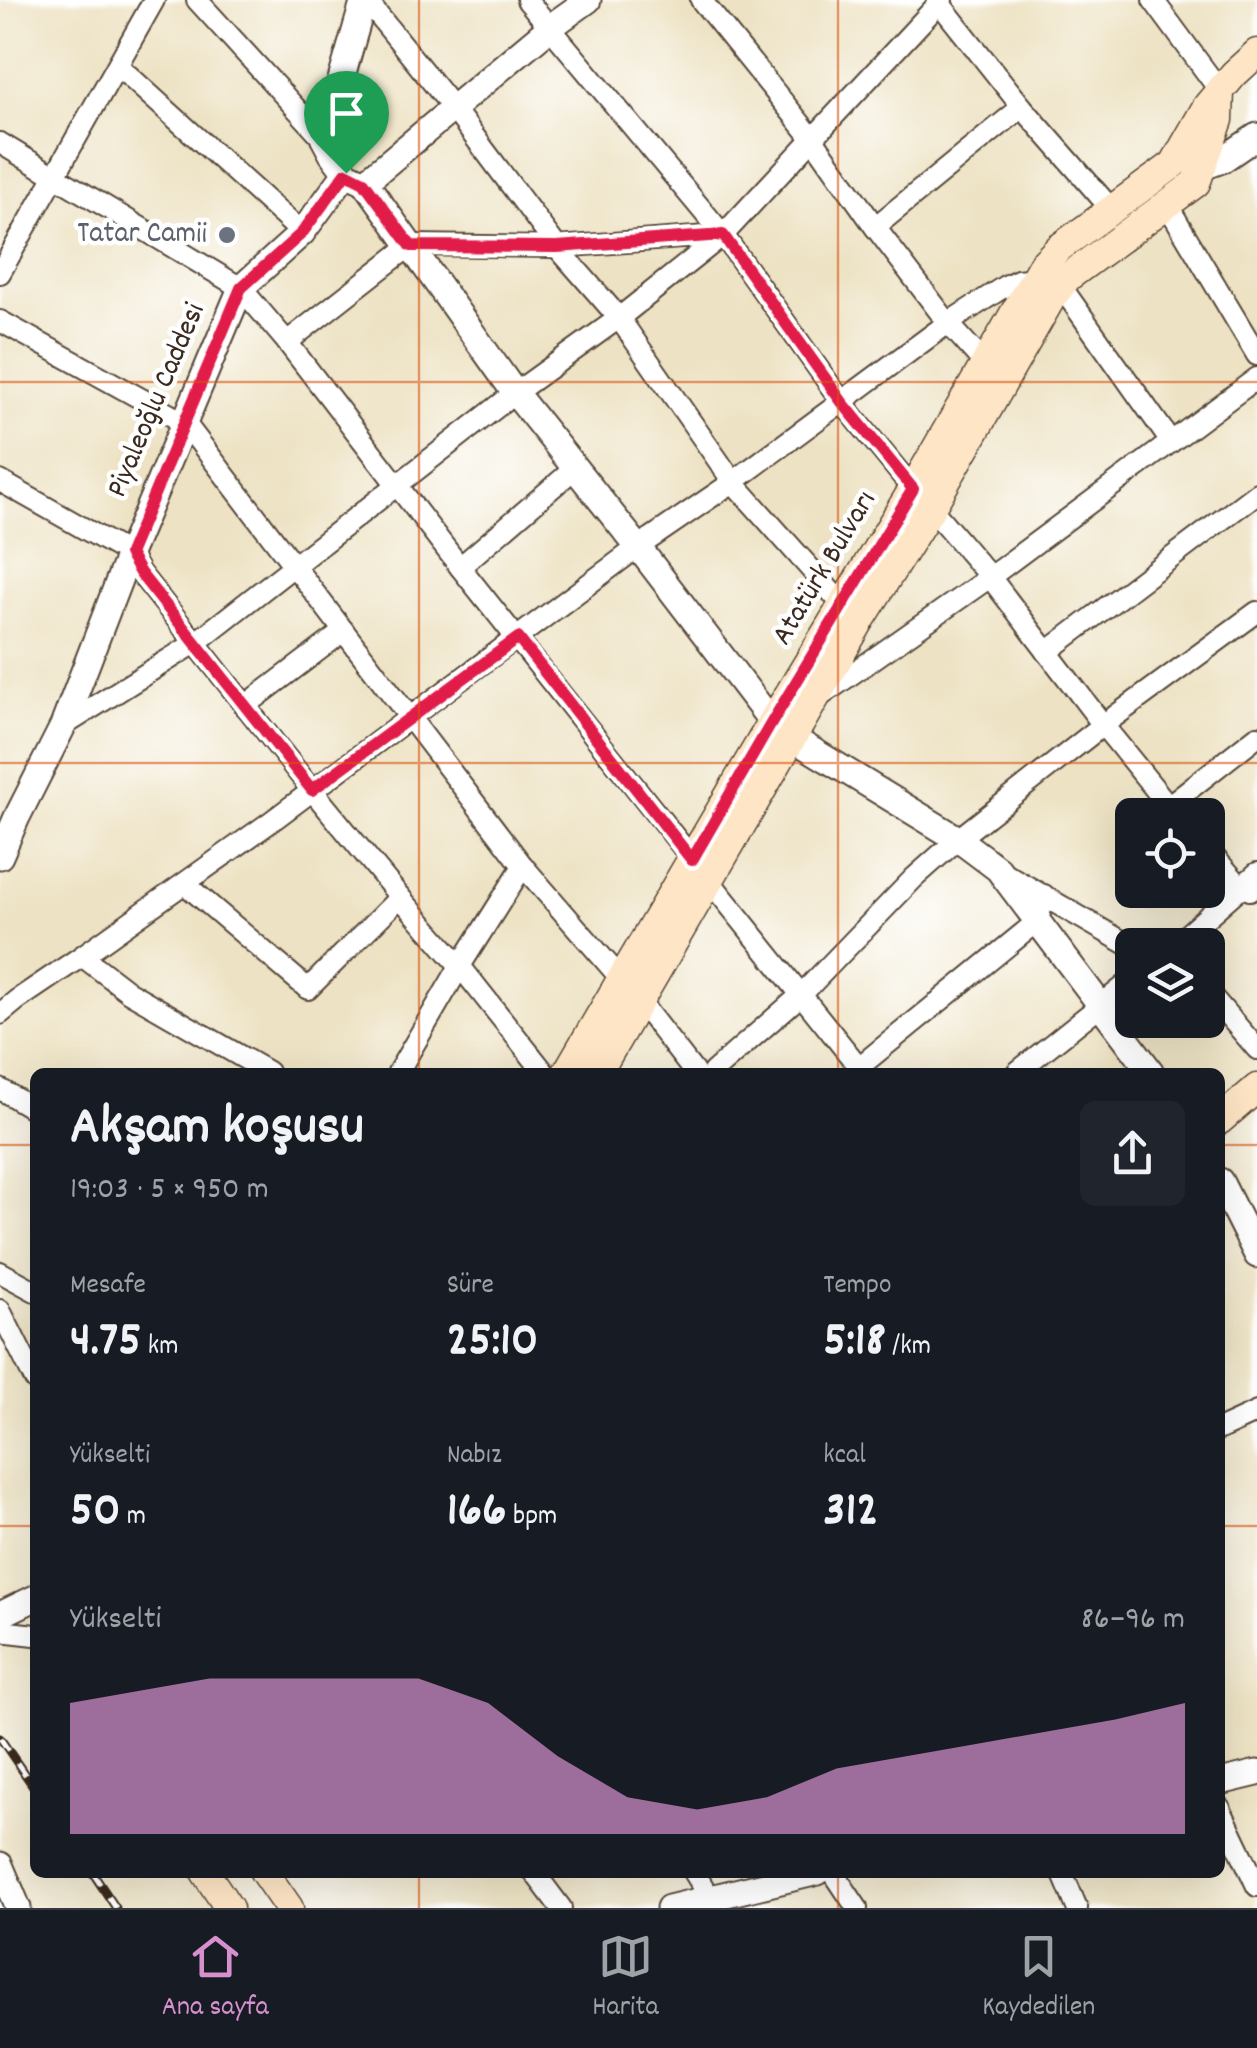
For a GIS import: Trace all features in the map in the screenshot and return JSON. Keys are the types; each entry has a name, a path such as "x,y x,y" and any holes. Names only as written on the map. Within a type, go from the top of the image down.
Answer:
{"main road":[{"path":"1220,92 1257,53"},
{"name":"Atatürk Bulvarı","path":"571,1068 630,991 922,498 1048,282 1049,256 1159,176 1190,163 1219,120 1220,92"},
{"name":"Atatürk Bulvarı","path":"1048,282 1068,277 1196,183 1190,163"},
{"name":"Atatürk Bulvarı","path":"782,730 813,700 851,612"},
{"name":"Atatürk Bulvarı","path":"600,1068 630,991"},
{"path":"1225,1116 1257,1088"},
{"path":"209,1878 229,1908"},
{"path":"228,1878 223,1893 229,1908"},
{"path":"267,1908 273,1894 268,1878"},
{"path":"270,1878 289,1908"}],"street":[{"path":"0,274 154,0"},
{"path":"197,0 324,139 332,154 411,246 515,393 782,730 998,869 1115,937"},
{"path":"324,139 365,0"},
{"path":"365,0 453,108 557,247 619,318 733,482 851,612"},
{"path":"526,0 723,235 842,402 990,577 1162,798"},
{"name":"Piyaleoğlu Caddesi","path":"0,856 8,813 63,726 129,554 241,288 355,178 453,108 588,0"},
{"path":"700,0 813,140 948,322 996,371"},
{"path":"1153,0 1220,92"},
{"path":"63,726 196,643 723,235 939,1 1022,108 1112,210"},
{"path":"118,66 302,233"},
{"path":"874,227 1022,108"},
{"path":"1190,163 1222,160 1257,138"},
{"path":"0,143 241,288 859,1068"},
{"path":"1168,206 1257,355"},
{"path":"287,342 411,246 557,247 723,235"},
{"path":"0,1014 185,884 948,322 1018,280 1048,282 1171,442"},
{"path":"0,321 185,423 523,866 691,1068"},
{"path":"813,700 990,577 1257,378"},
{"path":"460,567 575,468"},
{"path":"0,481 129,554 312,790 541,1068"},
{"path":"1046,652 1257,493"},
{"path":"718,1068 801,995 914,878 958,840 1103,725 1257,612"},
{"path":"245,706 344,631"},
{"path":"1187,798 1257,736"},
{"path":"1196,928 1252,884 1225,863"},
{"path":"400,1068 523,866"},
{"path":"998,869 1148,1068"},
{"path":"185,884 308,989 400,898"},
{"path":"863,1068 1038,921 1044,895"},
{"path":"82,956 129,992 261,1068"},
{"path":"1023,1068 1115,994"},
{"path":"1225,1012 1257,1049"},
{"path":"0,1089 30,1107"},
{"path":"1225,1190 1257,1255"},
{"path":"0,1272 30,1288"},
{"path":"0,1310 30,1370"},
{"path":"1225,1426 1257,1412"},
{"path":"0,1615 30,1600"},
{"path":"0,1631 30,1634"},
{"path":"1225,1781 1257,1773"},
{"path":"1225,1819 1257,1886"},
{"path":"0,1865 18,1908"},
{"path":"539,1878 562,1908"},
{"path":"698,1878 710,1898"},
{"path":"669,1908 793,1878"},
{"path":"836,1878 856,1908"},
{"path":"1065,1878 1078,1908"}],"railway":[{"path":"0,1738 30,1782"},
{"path":"96,1878 116,1908"}],"place":[{"name":"Tatar Camii","path":"227,235"}],"route":[{"path":"346,173 364,182 411,246 557,247 723,235 842,402 913,489 692,860 518,638 312,790 129,554 241,288 302,233 346,173"}]}
